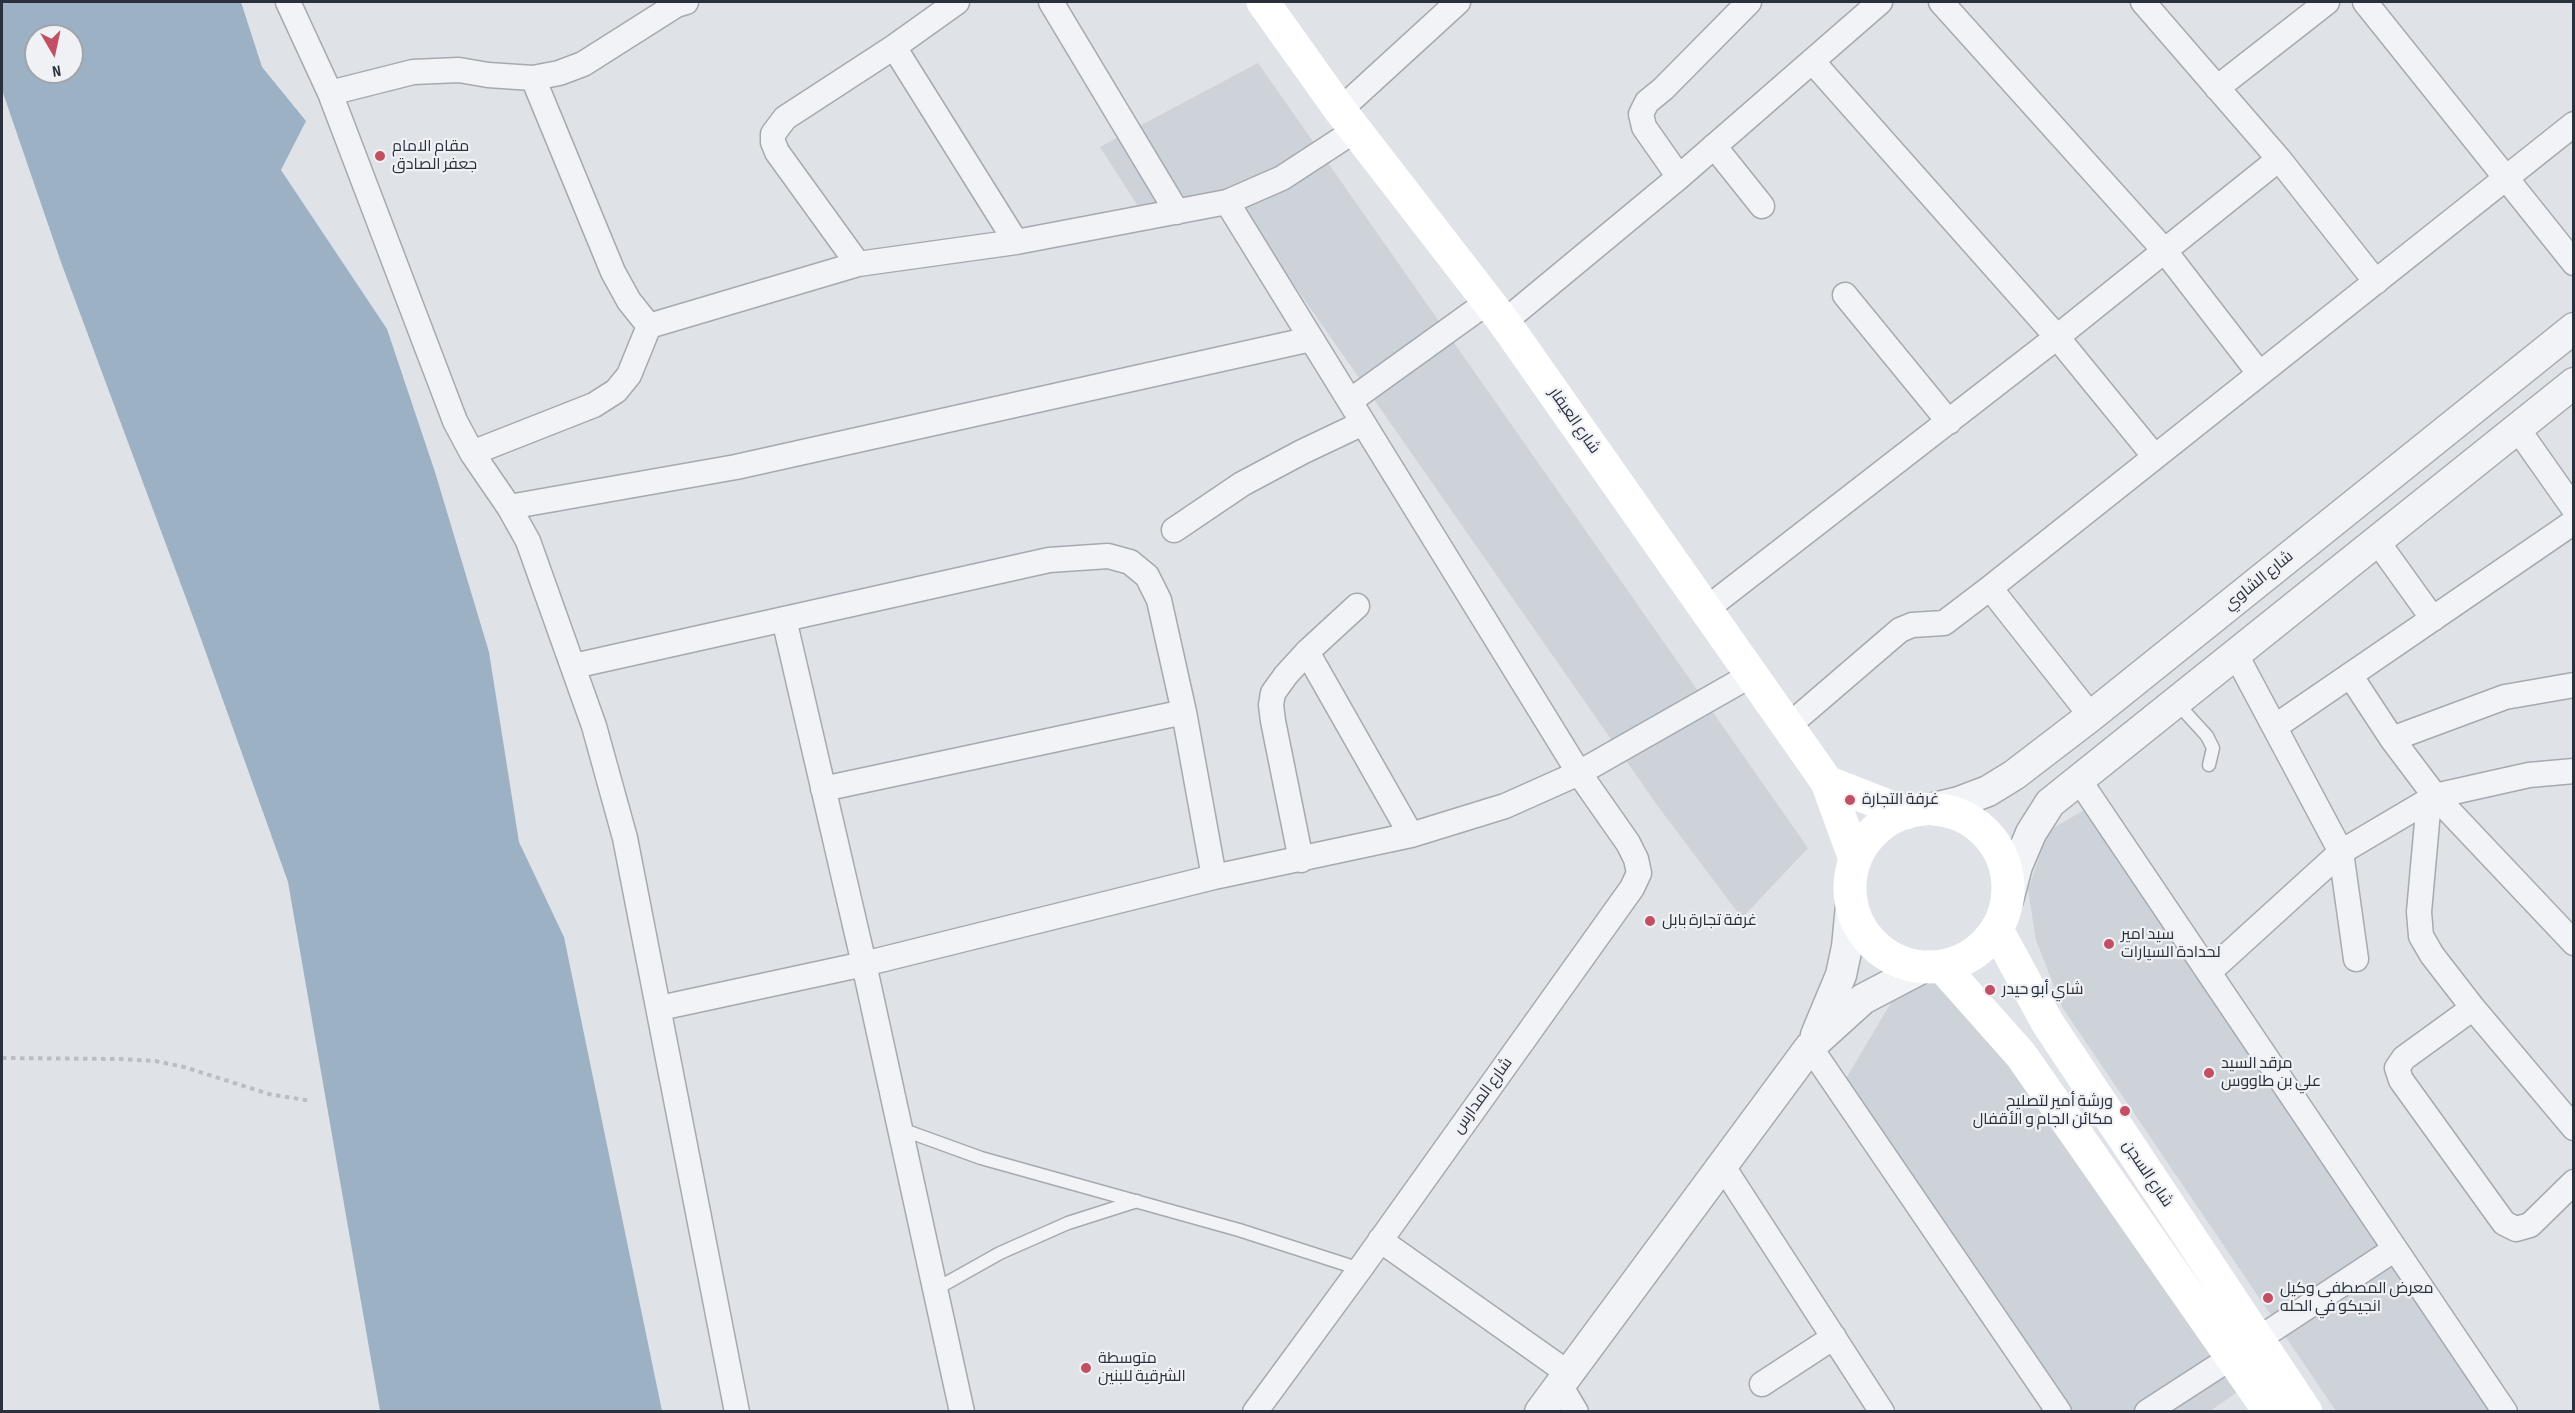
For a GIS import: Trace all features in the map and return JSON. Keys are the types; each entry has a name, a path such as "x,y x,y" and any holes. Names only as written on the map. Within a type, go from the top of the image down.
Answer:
{"main road":[{"name":"شارع العيفار","path":"1263,2 1348,119 1497,311 1827,782 1855,859"},
{"path":"1827,782 1918,811 1956,814 1980,827 1998,848 2007,873 2002,915 1982,947 1964,960 1933,967 1899,962 1877,949 1861,929 1851,906 1850,882 1855,859 1867,838 1885,822 1918,811"},
{"name":"شارع السجن","path":"2002,915 2047,1023 2186,1232 2244,1348 2270,1412"},
{"name":"شارع السجن","path":"1933,967 2021,1055 2158,1252 2244,1348 2306,1412"},
{"path":"2139,1225 2157,1221 2164,1213 2167,1203"},
{"path":"2158,1252 2161,1243 2168,1235 2186,1232"}],"street":[{"path":"288,2 330,93 440,386 472,453 509,507 532,550 594,726 622,827 660,1008 737,1412"},
{"path":"858,264 777,152 773,134 785,118 894,47 957,2"},
{"path":"1051,2 1177,212"},
{"path":"648,326 858,264 1016,242 1227,202 1282,178 1348,119 1458,2"},
{"path":"1679,177 1644,127 1641,114 1647,102 1663,89 1749,2"},
{"path":"1350,401 1497,311 1679,177 1880,2"},
{"path":"1941,2 2164,250 2259,374"},
{"path":"2143,2 2278,159 2376,282"},
{"path":"2217,88 2327,2"},
{"path":"2365,2 2574,263"},
{"path":"330,93 413,72 441,70 533,78 559,73 583,64 679,3"},
{"path":"894,47 1016,242"},
{"path":"1812,61 2057,337 2155,457"},
{"path":"533,78 613,272 629,301 648,326"},
{"path":"1787,727 1900,630 1912,625 1944,622 1990,588 2574,124"},
{"path":"1714,146 1762,206"},
{"path":"1705,610 2057,337 2278,159"},
{"path":"1227,202 1580,773"},
{"path":"1845,295 1949,422"},
{"path":"472,453 594,405 616,391 629,375 648,326"},
{"name":"شارع الشاوي","path":"1918,811 1959,802 1988,791 2014,775 2091,716 2574,328"},
{"path":"509,507 736,467 1311,339"},
{"path":"2002,915 2017,866 2031,833 2050,803 2574,383"},
{"path":"1174,530 1242,484 1363,423"},
{"path":"2517,428 2574,509"},
{"path":"2276,726 2574,522"},
{"path":"2377,541 2433,619"},
{"path":"574,666 1049,560 1108,556 1130,562 1147,576 1160,600 1184,712 1214,877"},
{"path":"1990,588 2091,716"},
{"path":"1301,860 1271,705 1273,693 1307,652 1356,606"},
{"path":"784,619 864,964 962,1412"},
{"path":"1307,652 1411,835"},
{"path":"2235,653 2276,726 2341,852 2356,959"},
{"path":"660,1008 864,964 1214,877 1411,835 1505,806 1580,773 1751,675"},
{"path":"2350,675 2432,798 2574,943"},
{"path":"2392,739 2505,697 2574,686"},
{"path":"823,789 1184,712"},
{"path":"2208,972 2341,852 2432,798 2529,775 2574,771"},
{"name":"شارع المدارس","path":"1256,1412 1632,888 1639,873 1636,859 1628,843 1580,773"},
{"path":"2079,780 2505,1412"},
{"path":"2432,798 2419,912 2421,936 2432,955 2473,1008 2574,1128"},
{"path":"1810,1047 1841,975 1847,947 1851,906"},
{"path":"1540,1412 1810,1047 1863,999 1933,967"},
{"path":"2473,1008 2404,1058 2397,1068 2401,1080 2504,1223 2516,1229 2530,1225 2574,1182"},
{"path":"1810,1047 2059,1412"},
{"path":"1722,1165 1882,1412"},
{"path":"1380,1240 1564,1379 1576,1412"},
{"path":"2147,1412 2396,1249"},
{"path":"1762,1384 1834,1337"}],"lane":[{"path":"2175,702 2207,736 2213,748 2209,765"},
{"path":"901,1130 981,1158 1138,1200 1360,1269"},
{"path":"936,1288 1000,1253 1058,1227 1138,1200"}],"path":[{"path":"2,1058 155,1061 184,1067 269,1094 311,1101"}],"shaded area":[{"path":"1258,63 1808,848 1742,918 1657,805 1232,196 1139,208 1100,147"},
{"path":"2105,798 2514,1411 2336,1411 2062,1007 2036,940 2028,890 2048,831"},
{"path":"1942,964 2246,1386 2210,1411 2056,1411 1844,1082 1895,996"}],"water":[{"path":"2,2 241,2 262,67 306,121 281,170 387,329 435,472 489,652 519,842 564,937 662,1411 380,1411 288,882 196,625 62,265 2,90"}],"place":[{"name":"مقام الامام جعفر الصادق","path":"380,156"},
{"name":"غرفة التجارة","path":"1850,800"},
{"name":"غرفة تجارة بابل","path":"1650,921"},
{"name":"سيد امير لحدادة السيارات","path":"2109,944"},
{"name":"شاي أبو حيدر","path":"1990,990"},
{"name":"مرقد السيد علي بن طاووس","path":"2209,1073"},
{"name":"ورشة أمير لتصليح مكائن الجام و الأقفال","path":"2125,1111"},
{"name":"معرض المصطفى وكيل انجيكو في الحله","path":"2268,1298"},
{"name":"متوسطة الشرقية للبنين","path":"1086,1368"}]}
